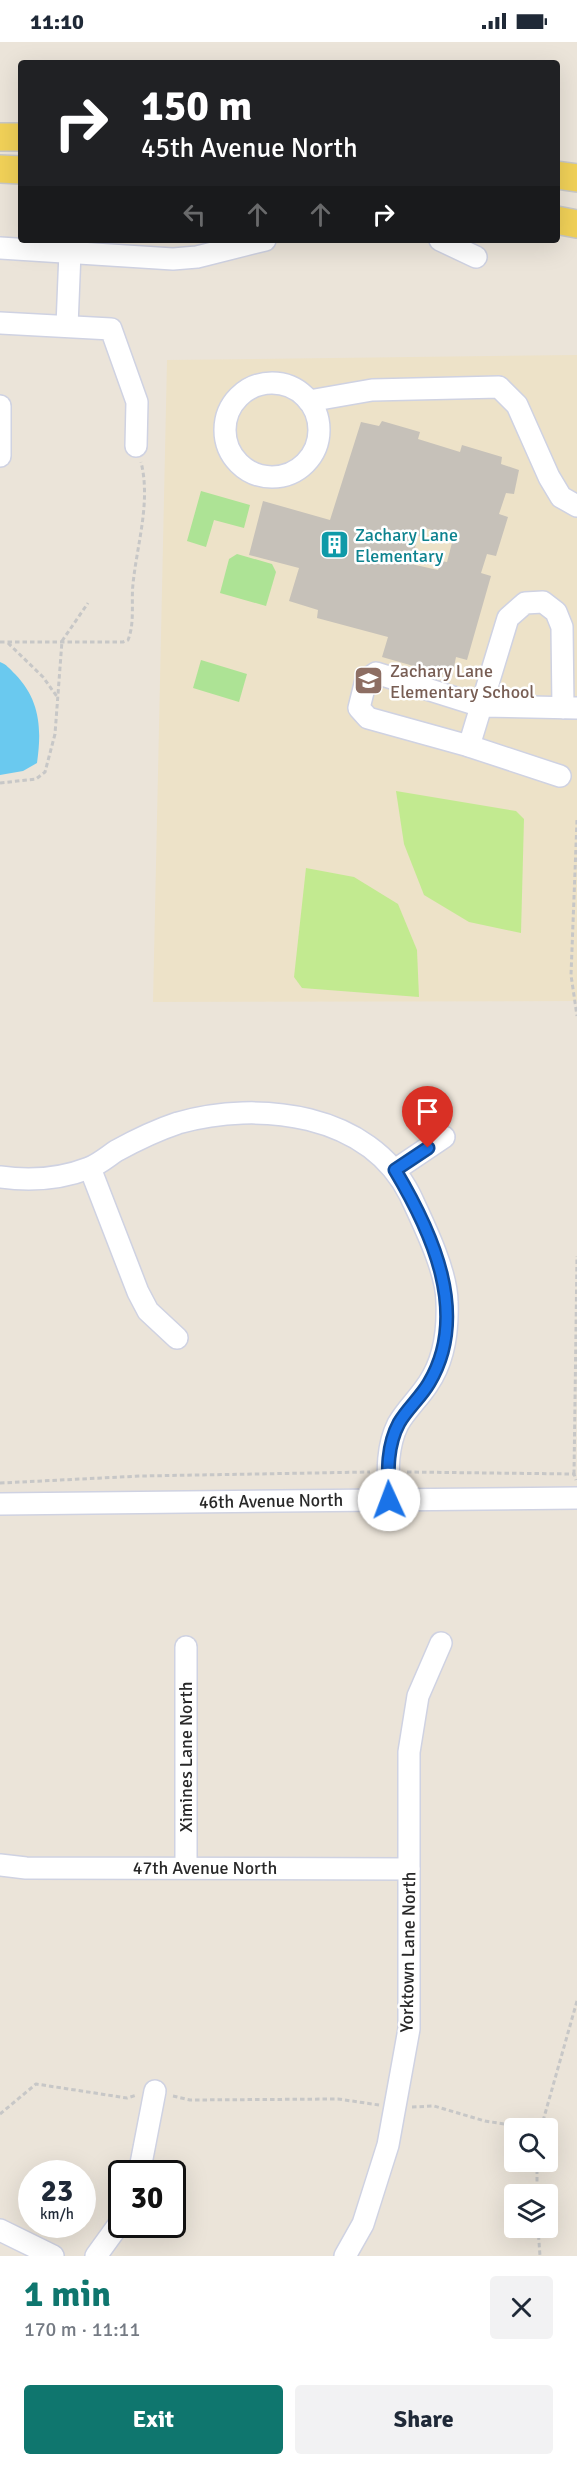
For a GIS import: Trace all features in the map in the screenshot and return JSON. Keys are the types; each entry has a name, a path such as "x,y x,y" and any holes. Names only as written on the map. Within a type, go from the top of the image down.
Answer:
{"main road":[{"path":"0,137 18,137"},
{"path":"0,169 18,170"},
{"path":"560,176 577,178"},
{"path":"560,207 577,209"},
{"path":"560,221 577,224"}],"street":[{"path":"0,248 173,259 197,258 254,243"},
{"path":"446,243 476,257"},
{"path":"67,326 70,252"},
{"path":"0,323 111,329 137,402 136,446"},
{"path":"309,401 316,415 319,430 316,446 304,464 284,476 268,477 253,474 240,465 230,453 225,438 225,423 230,408 240,396 253,388 268,384 290,388 309,401 372,390 499,387 517,405 549,477 561,497 577,506"},
{"path":"0,405 0,456"},
{"path":"469,746 481,706 508,618 525,603 543,602 556,612 562,627 570,708 481,706 376,673 366,680 359,708 368,717 469,746 560,776"},
{"path":"0,1177 51,1178 90,1168 147,1135 178,1123 211,1117 284,1115 309,1118 334,1126 356,1137 395,1170 414,1205 442,1273 447,1299 447,1320 440,1358 429,1383 398,1424 391,1445 388,1472 389,1500"},
{"path":"395,1170 444,1137"},
{"path":"90,1168 138,1292 148,1311 177,1338"},
{"name":"46th Avenue North","path":"0,1504 577,1498"},
{"name":"Yorktown Lane North","path":"345,2256 363,2224 388,2145 409,2029 411,1725 418,1696 441,1644"},
{"name":"Ximines Lane North","path":"186,1647 186,1867"},
{"name":"47th Avenue North","path":"0,1865 26,1868 409,1869"},
{"path":"142,2160 155,2091"},
{"path":"0,2230 53,2256"},
{"path":"96,2256 109,2238"}],"path":[{"path":"0,642 123,642 128,640 143,521 144,475 136,446"},
{"path":"0,783 36,779 45,772 50,760 59,699 62,641 88,603"},
{"path":"7,642 43,677 59,699"},
{"path":"577,820 571,975 577,1016"},
{"path":"577,1256 574,1474 577,1482"},
{"path":"0,1483 141,1476 388,1472 574,1474"},
{"path":"544,2118 577,2001"},
{"path":"0,2114 36,2084 126,2098 155,2091 190,2100 338,2099 396,2107 434,2106 485,2121 504,2124"},
{"path":"539,2238 540,2256"}],"shaded area":[{"name":"Zachary Lane Elementary School","path":"577,355 577,1001 153,1002 167,360"}],"green space":[{"path":"201,491 250,505 244,528 214,520 206,547 187,541"},
{"path":"237,554 272,564 276,572 266,606 220,593 229,559"},
{"path":"201,660 247,674 239,702 193,688"},
{"path":"396,791 516,811 524,819 521,933 469,922 424,895 404,844"},
{"path":"306,868 354,877 398,904 417,950 419,997 302,988 294,977"}],"water":[{"path":"0,662 15,674 30,694 37,715 39,738 37,763 23,771 0,775"}],"building":[{"name":"Zachary Lane Elementary","path":"382,421 420,432 418,439 460,452 462,445 502,457 501,464 519,470 514,494 506,493 499,514 508,517 496,556 487,554 481,573 491,576 467,660 456,657 452,677 382,657 388,637 317,618 318,610 289,601 299,568 249,555 263,501 330,520 361,422 379,426","holes":["424,528 454,535 447,562 441,561 438,570 411,564 418,536 422,537"]}],"place":[{"name":"Zachary Lane Elementary","path":"334,545"},
{"name":"Zachary Lane Elementary School","path":"369,681"}],"route":[{"path":"389,1500 388,1461 398,1424 429,1383 440,1358 447,1330 447,1299 442,1273 414,1205 395,1170 428,1148"}]}
